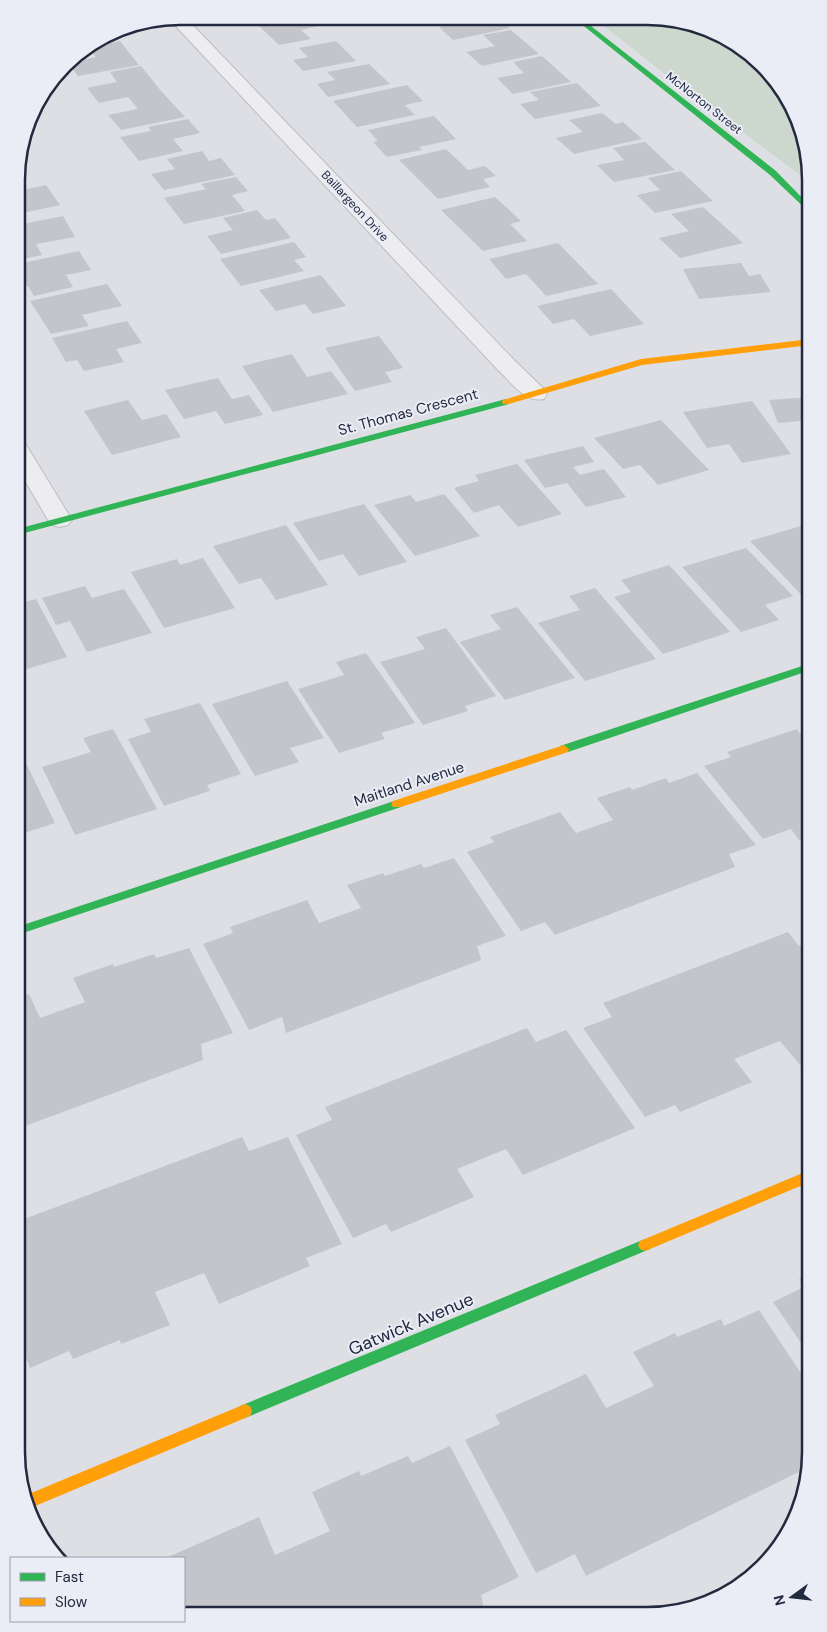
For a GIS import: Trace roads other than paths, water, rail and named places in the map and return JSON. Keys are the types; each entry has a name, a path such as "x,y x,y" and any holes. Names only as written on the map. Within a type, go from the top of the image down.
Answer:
{"street":[{"name":"Baillargeon Drive","path":"184,25 511,370 536,394"},
{"name":"McNorton Street","path":"586,25 773,173 802,203"},
{"name":"St. Thomas Crescent","path":"25,530 536,394 641,362 802,343"},
{"path":"25,461 60,520"},
{"name":"Maitland Avenue","path":"25,928 802,669"},
{"name":"Gatwick Avenue","path":"32,1500 802,1179"}]}
